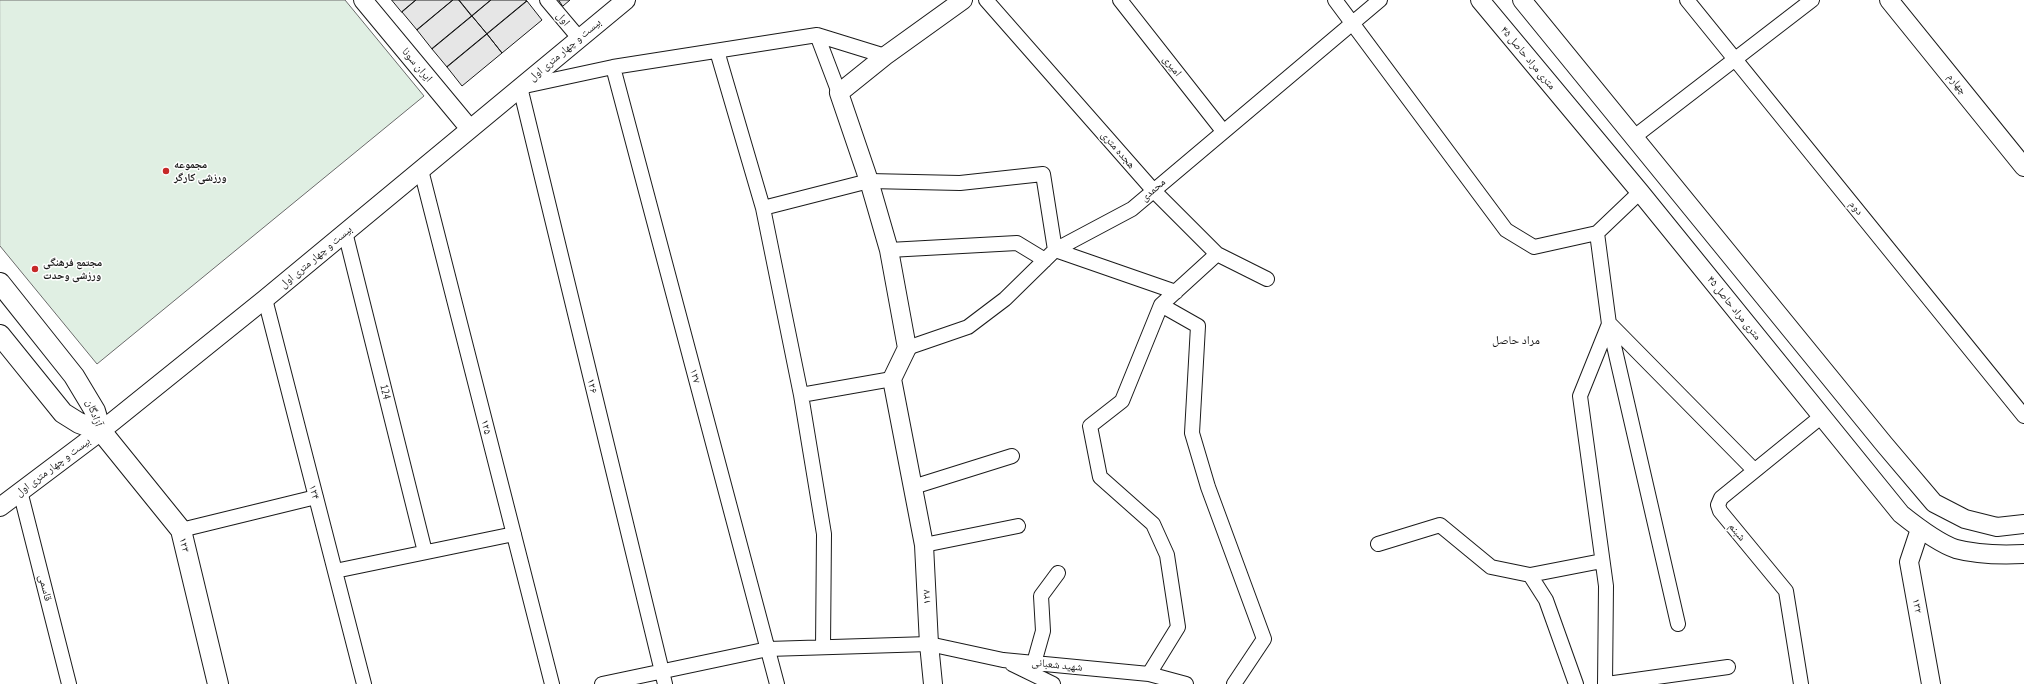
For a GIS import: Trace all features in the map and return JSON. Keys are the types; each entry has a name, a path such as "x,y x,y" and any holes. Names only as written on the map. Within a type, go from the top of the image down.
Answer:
{"main road":[{"name":"آزادگان","path":"0,283 74,376 95,410 101,431"},
{"name":"آزادگان","path":"0,335 63,413 79,423 101,431"},
{"name":"۱۲۳","path":"101,431 181,530 218,684"}],"street":[{"name":"ایران سونا","path":"364,0 470,129"},
{"name":"اول","path":"547,0 579,38"},
{"name":"بیست و چهار متری اول","path":"0,507 101,431 265,299 626,0"},
{"path":"839,93 885,56 963,0"},
{"name":"هجده متری","path":"986,0 1153,190 1217,254 1267,279"},
{"name":"امیری","path":"1120,0 1223,131"},
{"path":"1335,0 1353,22 1506,230 1534,247 1597,233 1640,192"},
{"name":"محمدی","path":"907,348 968,327 1005,299 1055,250 1132,209 1380,0"},
{"name":"۴۵ متری مراد حاصل","path":"1480,0 1640,192 1901,514 1920,529 1956,549 1995,555 2024,554"},
{"path":"1522,0 1884,444 1934,503 1965,519 1997,527 2024,524"},
{"name":"دوم","path":"1687,0 2024,416"},
{"path":"1634,137 1812,0"},
{"name":"چهارم","path":"1889,0 2024,167"},
{"path":"520,87 613,67 817,35 885,56"},
{"path":"801,395 892,378 907,348 889,250 869,181 839,93 817,35"},
{"path":"717,51 763,208 801,395 824,534 823,647"},
{"name":"۱۲۷","path":"613,67 777,684"},
{"name":"۱۲۶","path":"520,87 663,677"},
{"name":"۱۲۵","path":"421,170 552,684"},
{"path":"763,208 869,181 960,183 1043,174 1055,250 1176,292"},
{"name":"124","path":"345,232 425,552"},
{"path":"1597,233 1610,324 1678,624"},
{"path":"889,250 1017,243 1045,260"},
{"path":"1149,674 1178,627 1167,555 1153,524 1100,477 1090,426 1122,401 1161,305 1217,254"},
{"name":"۱۲۴","path":"265,299 364,684"},
{"path":"1161,305 1198,326 1192,433 1208,487 1264,639 1234,684"},
{"path":"1610,324 1754,470"},
{"path":"1610,324 1580,396 1606,586 1606,684 1728,667"},
{"name":"۱۲۷","path":"892,378 924,546 929,644 933,684"},
{"name":"شبنم","path":"1801,684 1786,591 1720,511 1718,505 1721,498 1822,416"},
{"path":"913,488 1012,456"},
{"name":"قاسمی","path":"20,491 69,684"},
{"path":"181,530 316,497"},
{"path":"1378,544 1440,525 1491,567 1530,575 1602,561"},
{"path":"924,546 1018,526"},
{"name":"۱۳۲","path":"1920,529 1909,562 1931,684"},
{"path":"335,571 514,534"},
{"path":"1034,663 1043,631 1041,596 1058,573"},
{"path":"1530,575 1546,600 1576,684"},
{"name":"شهید شعبانی","path":"602,684 663,677 768,649 929,644 1003,660 1149,674 1186,684"},
{"path":"1003,660 1053,684"}],"green space":[{"name":"مجموعه ورزشی کارگر","path":"0,0 345,0 424,96 97,364 0,246"}],"building":[{"path":"392,0 416,0 402,12"},
{"path":"416,0 453,0 417,30 402,12"},
{"path":"453,0 459,0 472,16 432,49 417,30"},
{"path":"459,0 491,0 472,16"},
{"path":"491,0 527,1 487,34 472,16"},
{"path":"559,0 570,0 563,6"},
{"path":"527,1 542,20 502,53 487,34"},
{"path":"472,16 487,34 447,67 432,49"},
{"path":"487,34 502,53 462,86 447,67"}],"place":[{"name":"مجموعه ورزشی کارگر","path":"166,171"},
{"name":"مجتمع فرهنگی ورزشی وحدت","path":"35,269"}],"district":[{"name":"مراد حاصل","path":"1516,341"}]}
